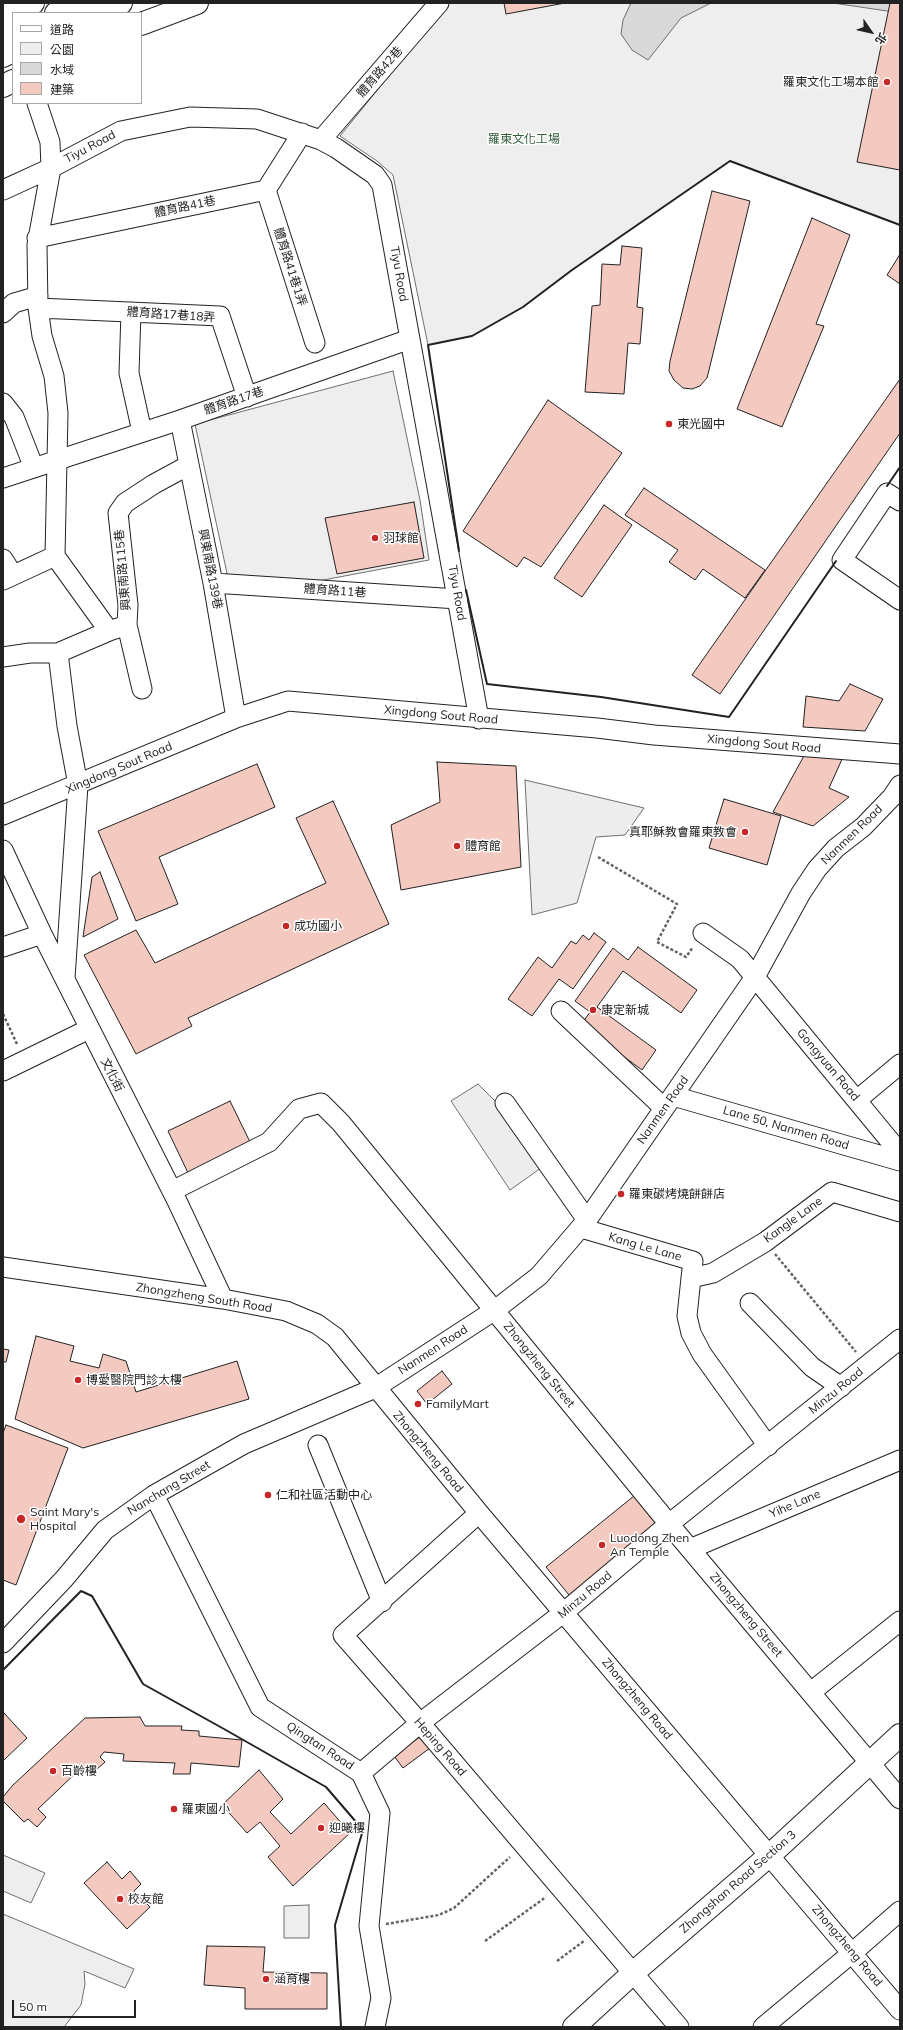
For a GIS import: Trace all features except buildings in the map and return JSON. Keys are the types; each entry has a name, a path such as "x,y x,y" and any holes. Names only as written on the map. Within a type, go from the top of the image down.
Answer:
{"main road":[{"path":"58,12 79,3"},
{"path":"98,12 121,3"},
{"path":"142,24 197,3"},
{"path":"3,56 12,52"},
{"name":"Zhongshan Road Section 3","path":"574,2027 633,1973 770,1855 900,1735"}],"street":[{"name":"體育路42巷","path":"321,140 439,3"},
{"path":"37,104 50,142 51,168 38,238 38,302 42,336 54,376 58,413 55,556 108,631"},
{"name":"Tiyu Road","path":"3,190 51,168 121,130 190,118 257,119 321,140 336,148 375,175 382,185 479,718"},
{"path":"266,190 302,133"},
{"name":"體育路41巷","path":"38,238 266,190"},
{"name":"體育路41巷1弄","path":"266,190 315,343"},
{"name":"體育路17巷18弄","path":"3,313 14,303 38,302 131,312 220,316 246,397"},
{"path":"131,312 129,373 142,432"},
{"name":"體育路17巷","path":"3,478 180,420 410,339"},
{"path":"3,403 14,417 34,468"},
{"name":"興東南路139巷","path":"180,420 213,583 236,718"},
{"name":"興東南路115巷","path":"58,653 108,631 127,625 128,605 118,512 125,503 154,484 189,465"},
{"path":"900,502 887,493 842,560 900,600"},
{"path":"3,559 8,578 55,556"},
{"name":"體育路11巷","path":"213,583 458,599"},
{"path":"127,625 142,689"},
{"path":"3,657 30,652 58,653 67,726 78,785 65,978"},
{"name":"Xingdong Sout Road","path":"3,815 236,718 288,701 900,754"},
{"name":"Nanmen Road","path":"375,1388 495,1310 539,1276 584,1224 755,977 801,893 817,869 836,848 863,827 892,797 900,785"},
{"name":"文化街","path":"3,850 42,934 172,1191 223,1299"},
{"name":"Gongyuan Road","path":"703,933 740,960 900,1153"},
{"path":"3,948 42,934"},
{"path":"561,1011 669,1102"},
{"path":"3,1071 89,1029"},
{"path":"857,1100 900,1064"},
{"name":"Lane 50, Nanmen Road","path":"669,1102 900,1160"},
{"name":"Zhongzheng Street","path":"172,1191 269,1142 299,1109 321,1103 341,1123 669,1524 900,1798"},
{"path":"505,1103 584,1224"},
{"name":"Kangle Lane","path":"765,1242 832,1192 900,1212"},
{"name":"Kang Le Lane","path":"584,1224 693,1261 690,1278 713,1272 765,1242"},
{"name":"Zhongzheng South Road","path":"3,1267 223,1299 286,1311 317,1324 335,1337 375,1388"},
{"path":"690,1278 687,1316 691,1333 702,1354 768,1446"},
{"path":"750,1303 812,1367 841,1387"},
{"name":"Minzu Road","path":"361,1773 420,1723 563,1613 669,1524 900,1339"},
{"name":"Nanchang Street","path":"3,1643 64,1578 104,1530 154,1495 244,1444 375,1388"},
{"name":"Zhongzheng Road","path":"375,1388 563,1613 770,1855 900,2010"},
{"path":"318,1445 382,1602 479,1513"},
{"name":"Yihe Lane","path":"690,1548 900,1460"},
{"name":"Qingtan Road","path":"154,1495 260,1707 361,1773 380,1813 369,1926 381,1998 376,2027"},
{"name":"Heping Road","path":"382,1602 343,1635 524,1844 679,2027"},
{"path":"811,1692 900,1621"},
{"path":"762,2027 852,1953 900,1911"}],"path":[{"path":"598,857 677,904 657,942 686,957 703,933"},
{"path":"3,1014 25,1060"},
{"path":"765,1242 867,1366"},
{"path":"369,1926 438,1915 454,1908 524,1844"},
{"path":"485,1941 559,1887"},
{"path":"557,1961 597,1931"}],"green space":[{"name":"羅東文化工場","path":"448,3 900,3 900,225 730,161 572,270 523,307 472,336 428,345 393,175 377,161 340,136"},
{"path":"393,371 420,500 429,560 318,581 228,578 195,424"},
{"path":"3,1855 45,1873 31,1903 3,1891"},
{"path":"309,1905 309,1938 284,1938 284,1906"},
{"path":"3,1914 134,1969 125,1988 84,1971 85,1984 81,2005 64,2027 3,2027"}],"shaded area":[{"path":"525,780 644,808 625,835 596,837 577,903 532,915"},
{"path":"478,1084 497,1103 541,1168 510,1190 451,1101"}],"water":[{"path":"631,3 711,3 681,18 648,60 632,50 621,34 623,20"},
{"path":"833,3 896,3 894,12"}],"wall":[{"path":"459,551 428,345 472,336 523,307 572,270 730,161 900,225"},
{"path":"887,486 900,467"},
{"path":"466,590 487,684 601,697 729,717 836,561"},
{"path":"3,1670 81,1591 92,1596 143,1684 326,1787 363,1830 335,1925 341,2027"}],"place":[{"name":"羅東文化工場本館","path":"887,82"},
{"name":"東光國中","path":"669,424"},
{"name":"羽球館","path":"375,538"},
{"name":"真耶穌教會羅東教會","path":"745,832"},
{"name":"體育館","path":"457,846"},
{"name":"成功國小","path":"286,926"},
{"name":"康定新城","path":"593,1010"},
{"name":"羅東碳烤燒餅餅店","path":"621,1194"},
{"name":"博愛醫院門診大樓","path":"78,1380"},
{"name":"FamilyMart","path":"418,1404"},
{"name":"仁和社區活動中心","path":"268,1495"},
{"name":"Saint Mary's Hospital","path":"21,1519"},
{"name":"Luodong Zhen An Temple","path":"602,1545"},
{"name":"百齡樓","path":"53,1771"},
{"name":"羅東國小","path":"174,1809"},
{"name":"迎曦樓","path":"321,1828"},
{"name":"校友館","path":"120,1899"},
{"name":"涵育樓","path":"266,1979"}]}
